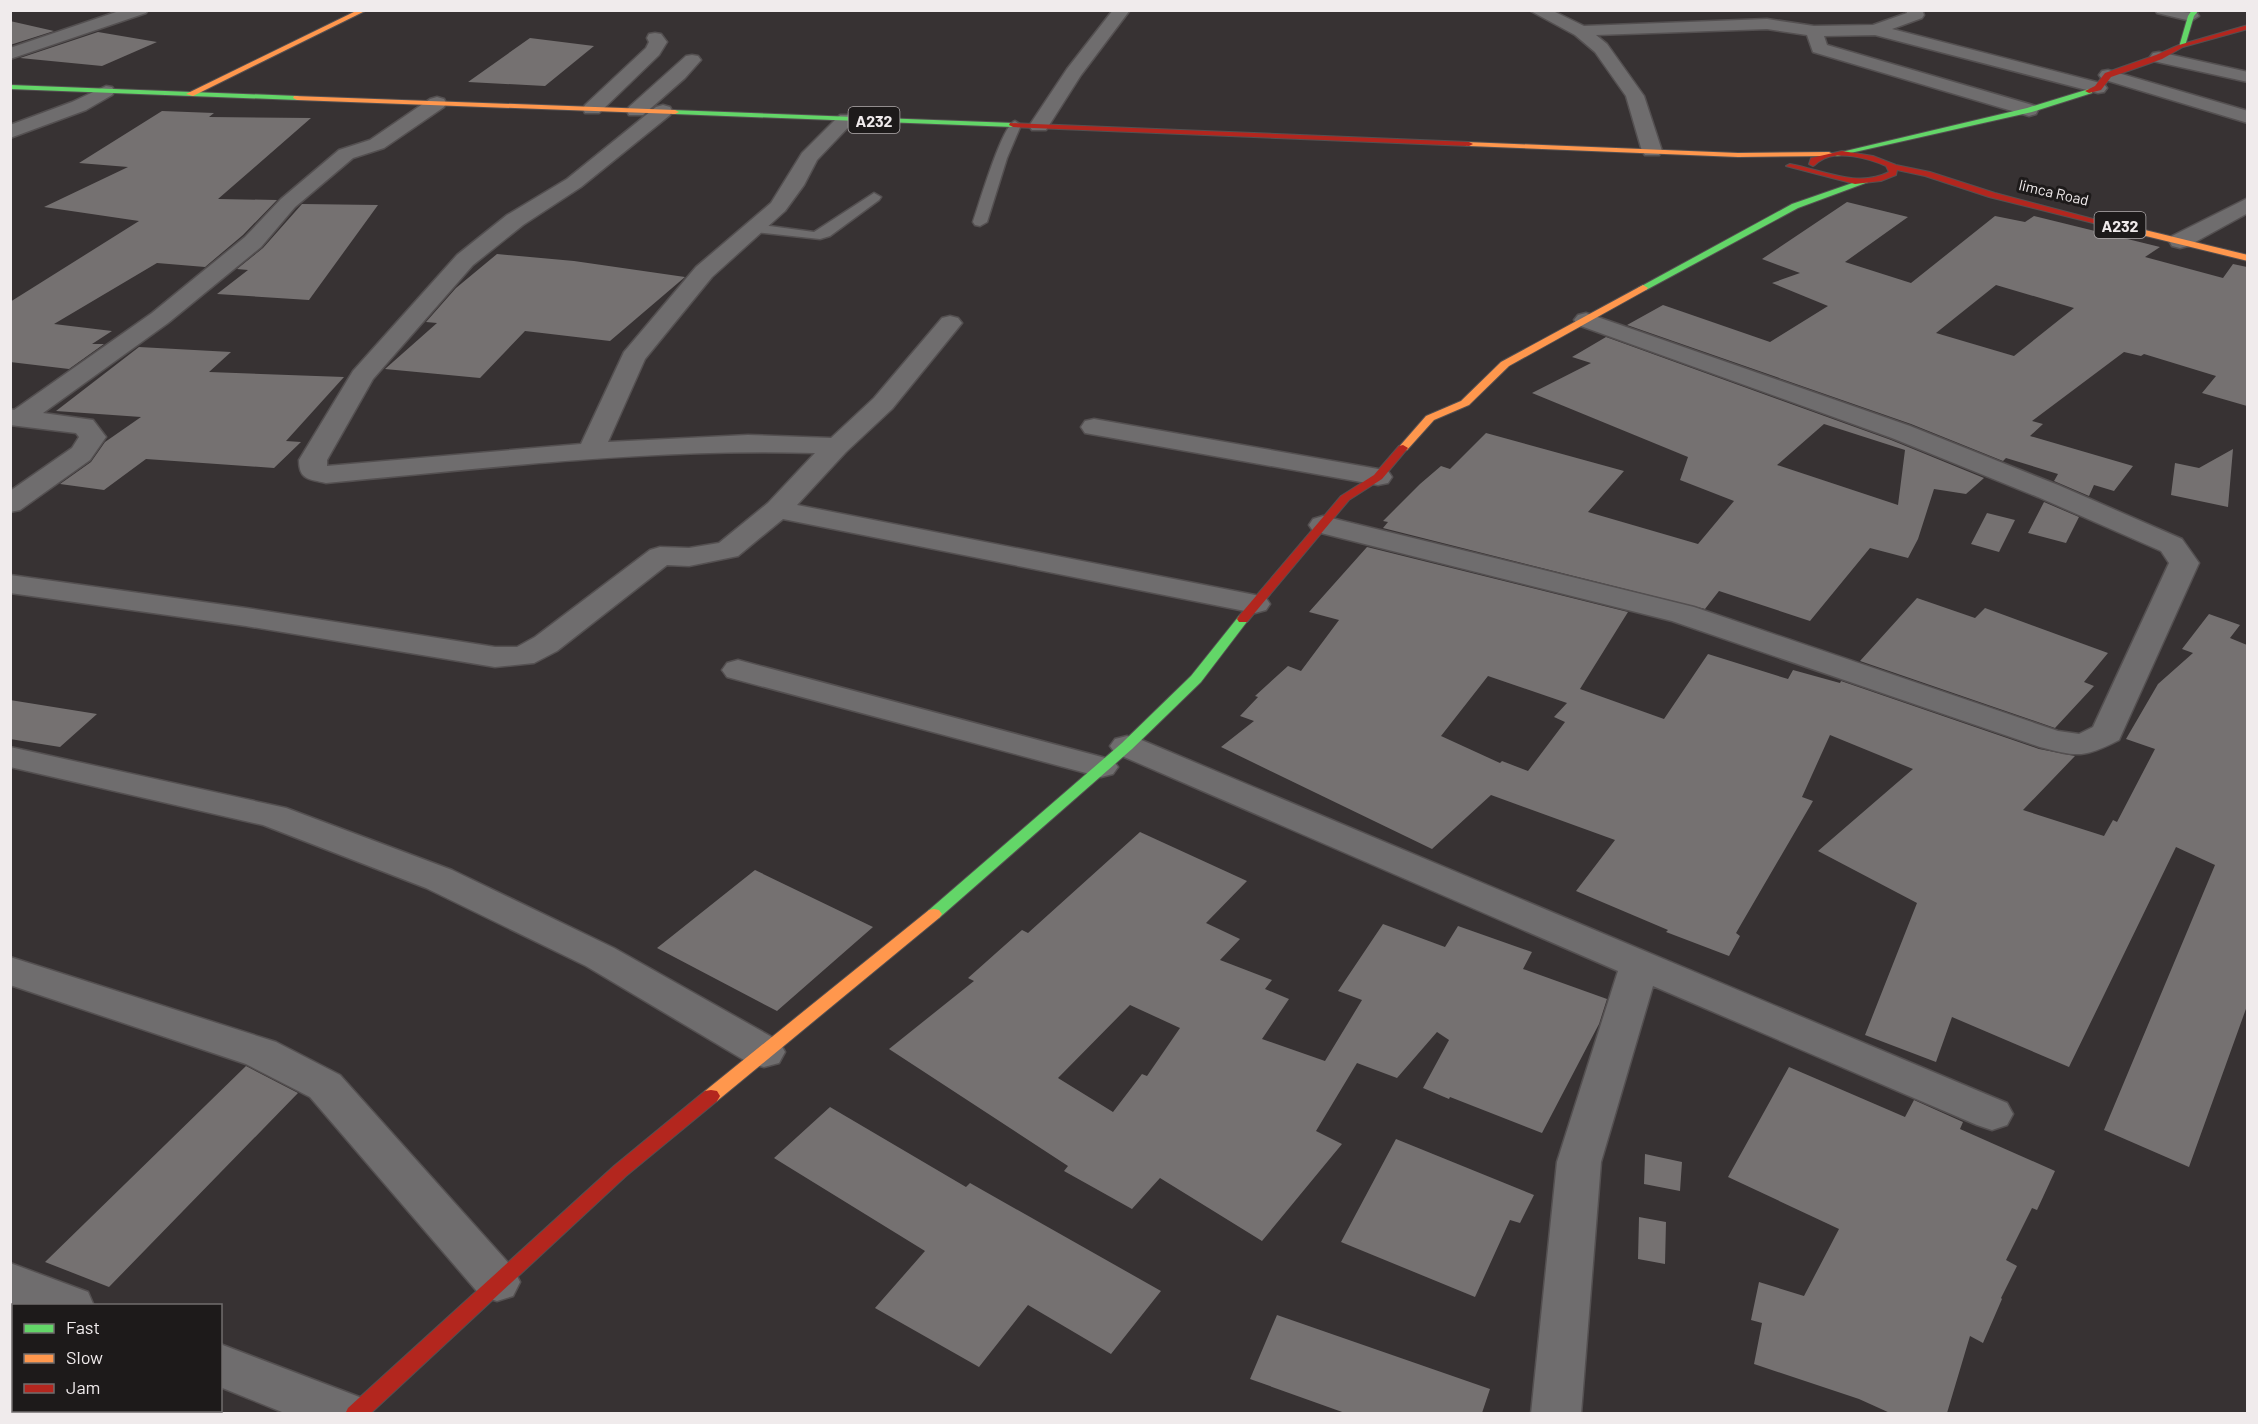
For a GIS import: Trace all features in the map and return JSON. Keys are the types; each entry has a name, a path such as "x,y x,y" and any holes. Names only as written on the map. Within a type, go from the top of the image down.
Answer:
{"main road":[{"path":"190,94 364,10"},
{"path":"2181,46 2193,13"},
{"path":"1795,206 1800,193 1821,172 1813,164 1814,160 2029,110 2103,81 2181,46 2247,27"},
{"name":"A232","path":"10,87 847,118 1738,155 1833,154"},
{"path":"355,1413 620,1172 764,1052 892,950 1114,757 1196,678 1345,498 1378,477 1430,418 1465,403 1505,364 1795,206 1889,177 1893,173 1891,165 1919,146 1931,132"},
{"name":"limca Road","path":"1833,154 1870,157 1992,195 2247,258"},
{"name":"A232","path":"1738,155 1821,172"},
{"name":"limca Road","path":"1821,172 1839,178 1874,180 1992,195"}],"street":[{"path":"10,54 140,10"},
{"path":"1039,126 1073,73 1122,10"},
{"path":"1537,10 1581,31 1601,48 1635,96 1652,151"},
{"path":"1731,10 1767,24"},
{"path":"1875,30 1894,22 1907,20 1916,15 1914,10"},
{"path":"2163,10 2193,13"},
{"path":"1581,31 1767,24 1814,31 1875,30 2103,81 2247,117"},
{"path":"1814,31 1819,48 2029,110"},
{"path":"592,109 653,51 658,42 655,38"},
{"path":"2159,57 2247,77"},
{"path":"636,111 692,60"},
{"path":"10,132 79,106 106,91"},
{"path":"16,417 160,318 253,242 288,203 346,154 377,144 437,103"},
{"path":"663,111 574,183 515,220 465,260 362,376 313,460 313,471 326,475 591,451 748,443 837,446"},
{"path":"591,451 633,357 704,272 778,207 794,185 809,157 847,118"},
{"path":"2180,241 2247,204"},
{"path":"1323,525 1683,614 2052,741 2083,745 2107,733 2184,563 2172,545 2048,491 1901,432 1586,320"},
{"path":"10,584 495,657 523,656 546,644 660,556 689,557 729,550 778,509 837,446 860,429 950,323"},
{"path":"10,504 81,454 93,437 84,426 16,417"},
{"path":"1094,427 1378,477"},
{"path":"778,509 811,518 1255,604"},
{"path":"738,670 1114,757 1640,963 1992,1114"},
{"path":"10,758 273,816 439,879 600,957 764,1052"},
{"path":"1556,1413 1579,1162 1640,963"},
{"path":"16,979 261,1053 325,1086 497,1282"},
{"path":"10,1282 68,1304"},
{"path":"222,1366 344,1413"}],"lane":[{"path":"980,222 1001,158 1015,125"},
{"path":"754,228 815,236 825,233 874,197"}],"building":[{"path":"10,21 54,31 10,45"},
{"path":"98,32 157,42 102,66 20,58"},
{"path":"530,38 594,46 545,86 468,82"},
{"path":"162,111 214,113 209,117 311,118 218,199 277,200 243,235 205,267 157,263 54,324 112,331 92,344 104,344 69,369 10,362 10,302 139,221 44,207 128,167 79,163"},
{"path":"1847,202 1908,217 1845,262 1911,283 1995,216 2025,222 2034,216 2160,247 2145,257 2223,278 2233,264 2247,267 2247,406 2202,393 2216,376 2144,354 2141,356 2124,352 2032,421 2043,424 2030,436 2133,466 2114,491 2094,485 2089,496 2054,481 2058,474 2006,458 2003,461 1911,424 1627,325 1663,305 1770,342 1828,306 1772,283 1800,273 1762,259","holes":["1996,285 2074,308 2014,356 1936,333"]},
{"path":"302,204 378,205 309,300 217,294 248,270 237,269 263,248"},
{"path":"497,254 574,261 685,277 610,341 525,331 480,378 385,369 437,323 426,322 456,288"},
{"path":"1606,337 1891,440 1984,478 1966,494 1934,489 1918,539 1908,558 1870,548 1810,621 1719,591 1705,609 1383,528 1388,522 1383,521 1420,484 1441,466 1450,469 1486,433 1624,471 1588,512 1698,544 1734,501 1680,480 1688,457 1532,393 1591,363 1572,357","holes":["1824,424 1905,450 1898,505 1777,465"]},
{"path":"139,347 231,352 209,372 344,377 286,441 301,442 274,468 146,459 104,490 60,484 91,462 105,442 141,417 56,411"},
{"path":"2233,449 2228,507 2171,495 2175,463 2199,468"},
{"path":"2044,502 2079,517 2066,543 2028,533"},
{"path":"1987,513 2015,520 1999,552 1971,544"},
{"path":"1367,547 1628,612 1580,689 1664,719 1708,654 1788,679 1793,670 1840,683 1841,681 2039,749 2075,756 2023,810 2104,836 2113,820 2117,822 2155,749 2126,739 2158,684 2193,653 2182,649 2209,614 2240,625 2230,638 2247,645 2247,1006 2189,1167 2104,1130 2215,865 2176,847 2069,1067 1952,1017 1936,1062 1865,1035 1917,903 1818,851 1913,769 1830,735 1802,797 1813,801 1736,933 1740,936 1729,956 1666,932 1668,930 1576,891 1615,840 1491,795 1432,849 1221,747 1254,721 1240,716 1258,697 1255,696 1288,666 1301,671 1339,620 1309,612","holes":["1488,676 1567,703 1554,717 1565,722 1528,771 1502,761 1500,763 1441,736"]},
{"path":"1917,598 1975,618 1985,608 2108,653 2084,682 2094,686 2055,728 1860,661"},
{"path":"10,700 97,714 60,747 10,739"},
{"path":"1140,832 1247,881 1206,923 1240,939 1220,960 1272,980 1265,989 1289,999 1262,1039 1325,1061 1362,1000 1338,991 1383,924 1445,947 1458,926 1532,952 1523,969 1607,999 1599,1024 1542,1133 1423,1088 1449,1040 1437,1032 1397,1078 1357,1063 1316,1131 1342,1144 1262,1241 1160,1178 1132,1209 1064,1171 1068,1166 889,1049 974,981 968,978 1022,930 1028,933","holes":["1130,1005 1180,1028 1147,1076 1142,1074 1113,1112 1058,1078"]},
{"path":"755,870 873,927 777,1011 657,948"},
{"path":"246,1066 298,1093 109,1287 45,1262"},
{"path":"1789,1067 1905,1117 1914,1100 1963,1122 1960,1129 2055,1171 2037,1210 2032,1208 2006,1260 2017,1266 1983,1343 1970,1336 1947,1413 1890,1413 1859,1399 1754,1364 1762,1323 1751,1320 1759,1282 1804,1296 1839,1229 1728,1177"},
{"path":"830,1107 966,1187 970,1183 1161,1291 1111,1354 1028,1305 979,1367 875,1308 925,1251 774,1158"},
{"path":"1396,1139 1534,1195 1520,1223 1510,1220 1475,1297 1341,1242"},
{"path":"1645,1154 1682,1162 1680,1191 1644,1184"},
{"path":"1639,1217 1666,1222 1665,1264 1638,1259"},
{"path":"1277,1315 1490,1389 1482,1413 1345,1413 1250,1379"}],"traffic: fast":[{"path":"2181,46 2191,16 2196,10"},
{"path":"10,87 297,98"},
{"path":"1837,154 2029,110 2089,91"},
{"path":"675,112 1013,125"},
{"path":"1643,288 1795,206 1867,181"},
{"path":"934,914 1127,746 1196,679 1243,619"}],"traffic: slow":[{"path":"190,94 364,10"},
{"path":"297,98 675,112"},
{"path":"1469,144 1738,155 1829,154"},
{"path":"2112,225 2248,258"},
{"path":"1403,448 1430,418 1465,403 1505,364 1643,288"},
{"path":"711,1096 934,914"}],"traffic: jam":[{"path":"2089,91 2098,88 2108,75 2159,57 2181,46 2248,27"},
{"path":"1013,125 1469,144"},
{"path":"1790,166 1855,181 1881,179 1893,173 1893,167 1889,164 1870,157 1852,154 1823,156 1814,160 1813,164"},
{"path":"1893,167 1927,174 1992,195 2112,225"},
{"path":"1243,619 1345,498 1378,477 1403,448"},
{"path":"355,1414 620,1171 711,1096"}]}
